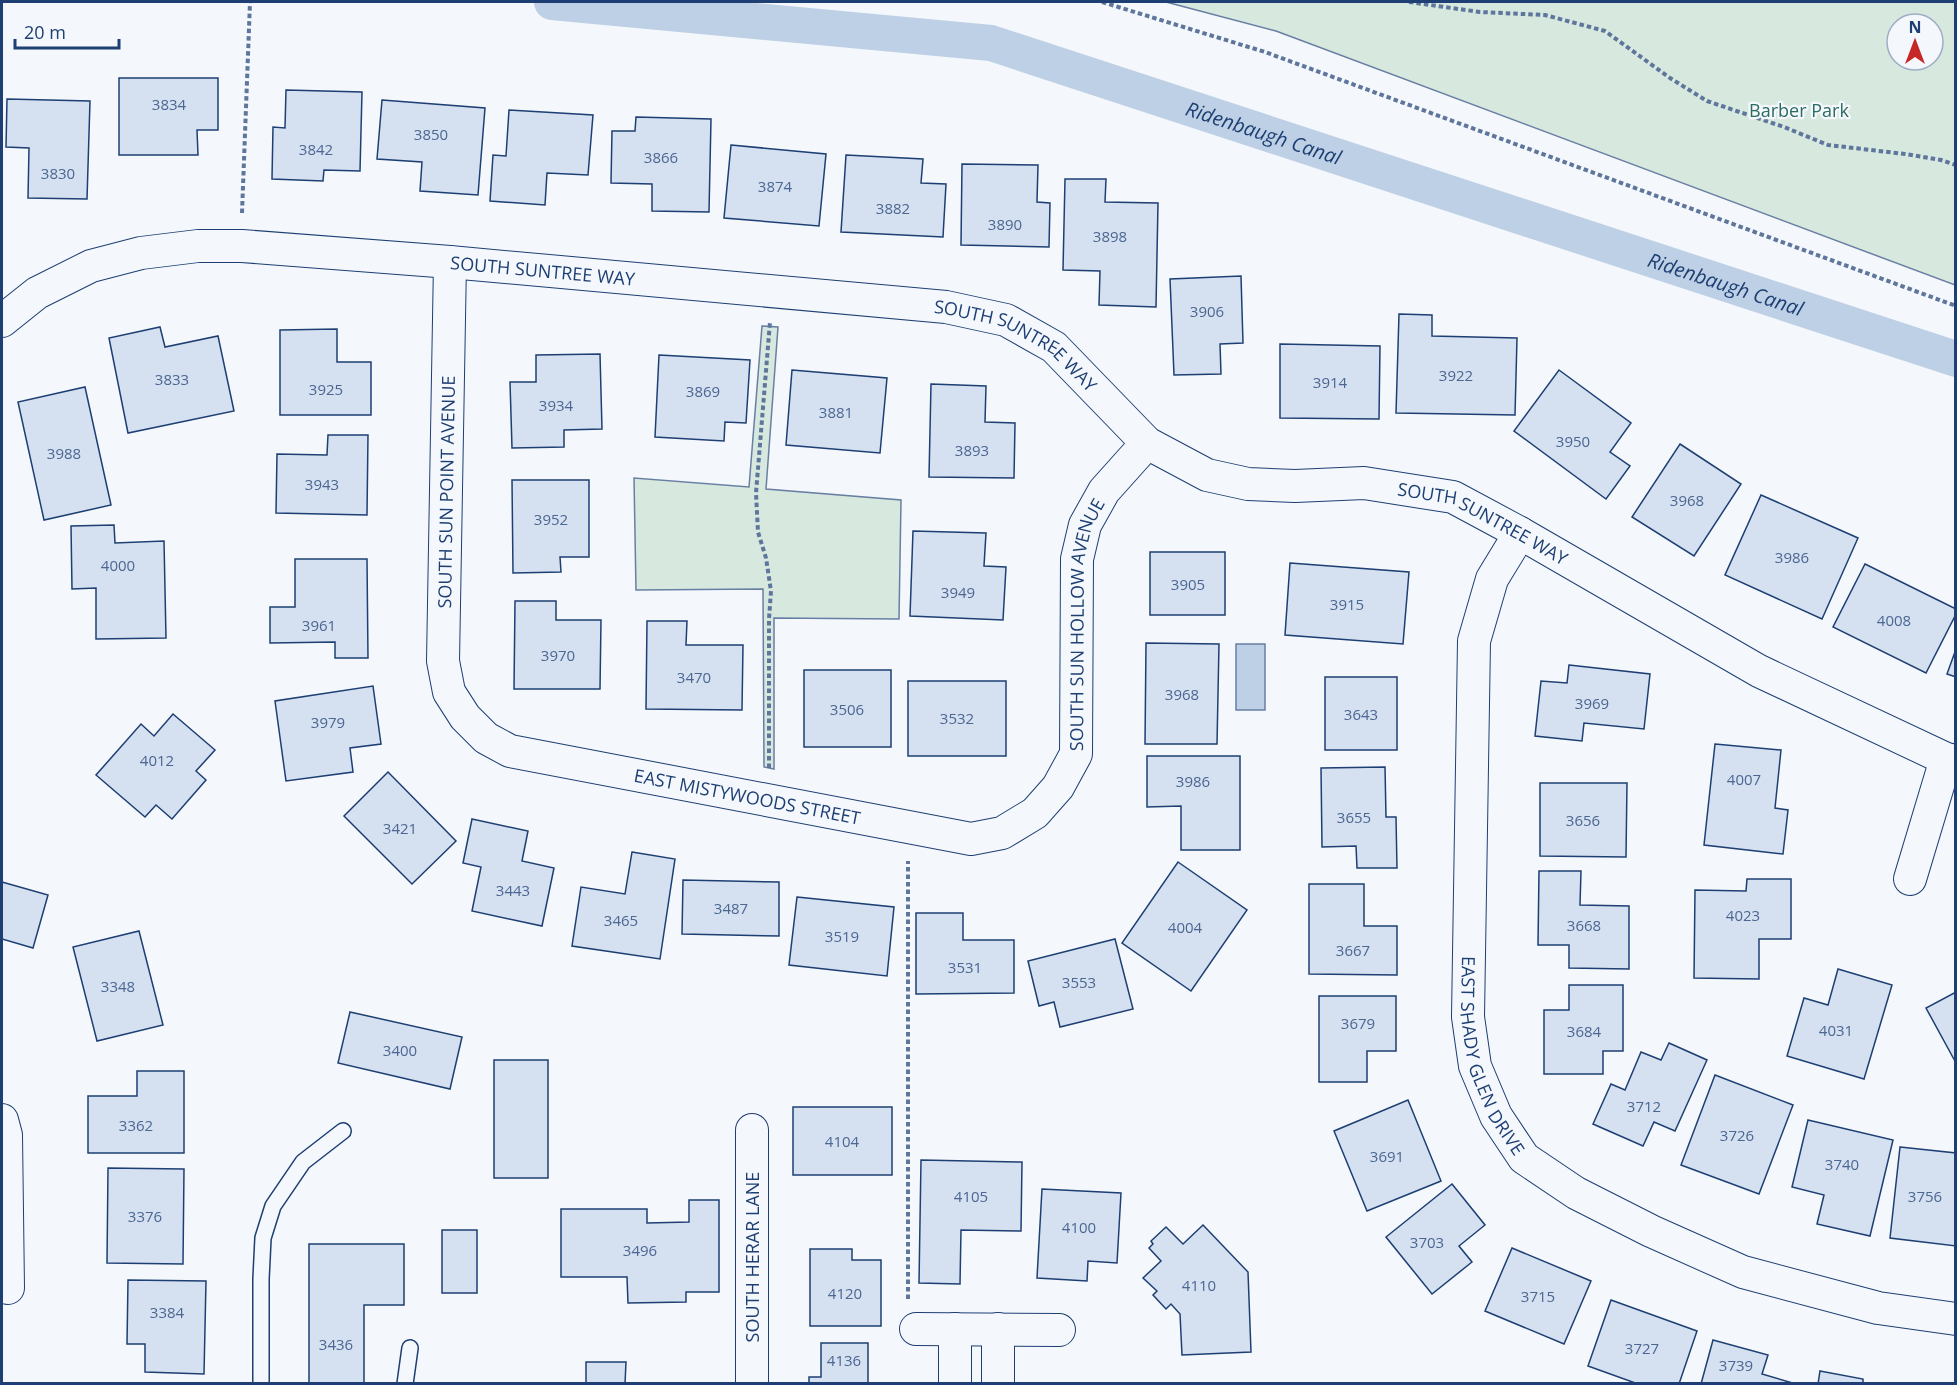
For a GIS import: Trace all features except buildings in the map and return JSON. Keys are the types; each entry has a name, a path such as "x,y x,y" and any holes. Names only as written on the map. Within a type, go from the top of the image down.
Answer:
{"street":[{"name":"SOUTH SUNTREE WAY","path":"2,321 37,293 90,266 141,253 198,246 242,246 450,262 946,307 1005,320 1054,347 1147,443 1208,475 1248,484 1294,486 1364,483 1453,497 1520,533 1759,671 1951,760 1910,879"},
{"name":"SOUTH SUN POINT AVENUE","path":"450,262 443,661 449,692 465,717"},
{"name":"SOUTH SUN HOLLOW AVENUE","path":"1035,813 1058,787 1076,754 1077,559 1085,525 1104,491 1147,443"},
{"name":"EAST SHADY GLEN DRIVE","path":"1520,533 1491,579 1474,641 1468,1017 1475,1066 1496,1116 1524,1158 1576,1193 1651,1231 1743,1272 1878,1308 1956,1320"},
{"name":"EAST MISTYWOODS STREET","path":"465,717 486,738 510,751 971,839 1002,833 1035,813"},
{"path":"2,1120 6,1135 8,1288"},
{"name":"SOUTH HERAR LANE","path":"752,1130 752,1383"},
{"path":"912,1315 955,1329 1059,1329"},
{"path":"955,1329 955,1383"},
{"path":"998,1329 998,1383"}],"lane":[{"path":"261,1383 263,1238 273,1206 303,1162 343,1131"},
{"path":"405,1383 410,1348"}],"path":[{"path":"1102,2 1264,52 1956,306"},
{"path":"1409,2 1480,12 1545,15 1605,31 1670,78 1707,101 1784,127 1828,145 1923,157 1956,165"},
{"path":"242,246 250,4"},
{"path":"769,800 771,591 766,558 758,532 756,493 772,292"},
{"path":"908,861 912,1315"}],"green space":[{"name":"Barber Park","path":"1166,2 1955,2 1955,285 1276,31"},
{"path":"762,326 778,327 766,489 901,500 899,619 774,618 774,769 764,767 763,589 636,590 634,478 749,487"}],"water":[{"path":"1236,644 1265,644 1265,710 1236,710"}],"waterway":[{"name":"Ridenbaugh Canal","path":"552,2 991,43 1956,359"}]}
